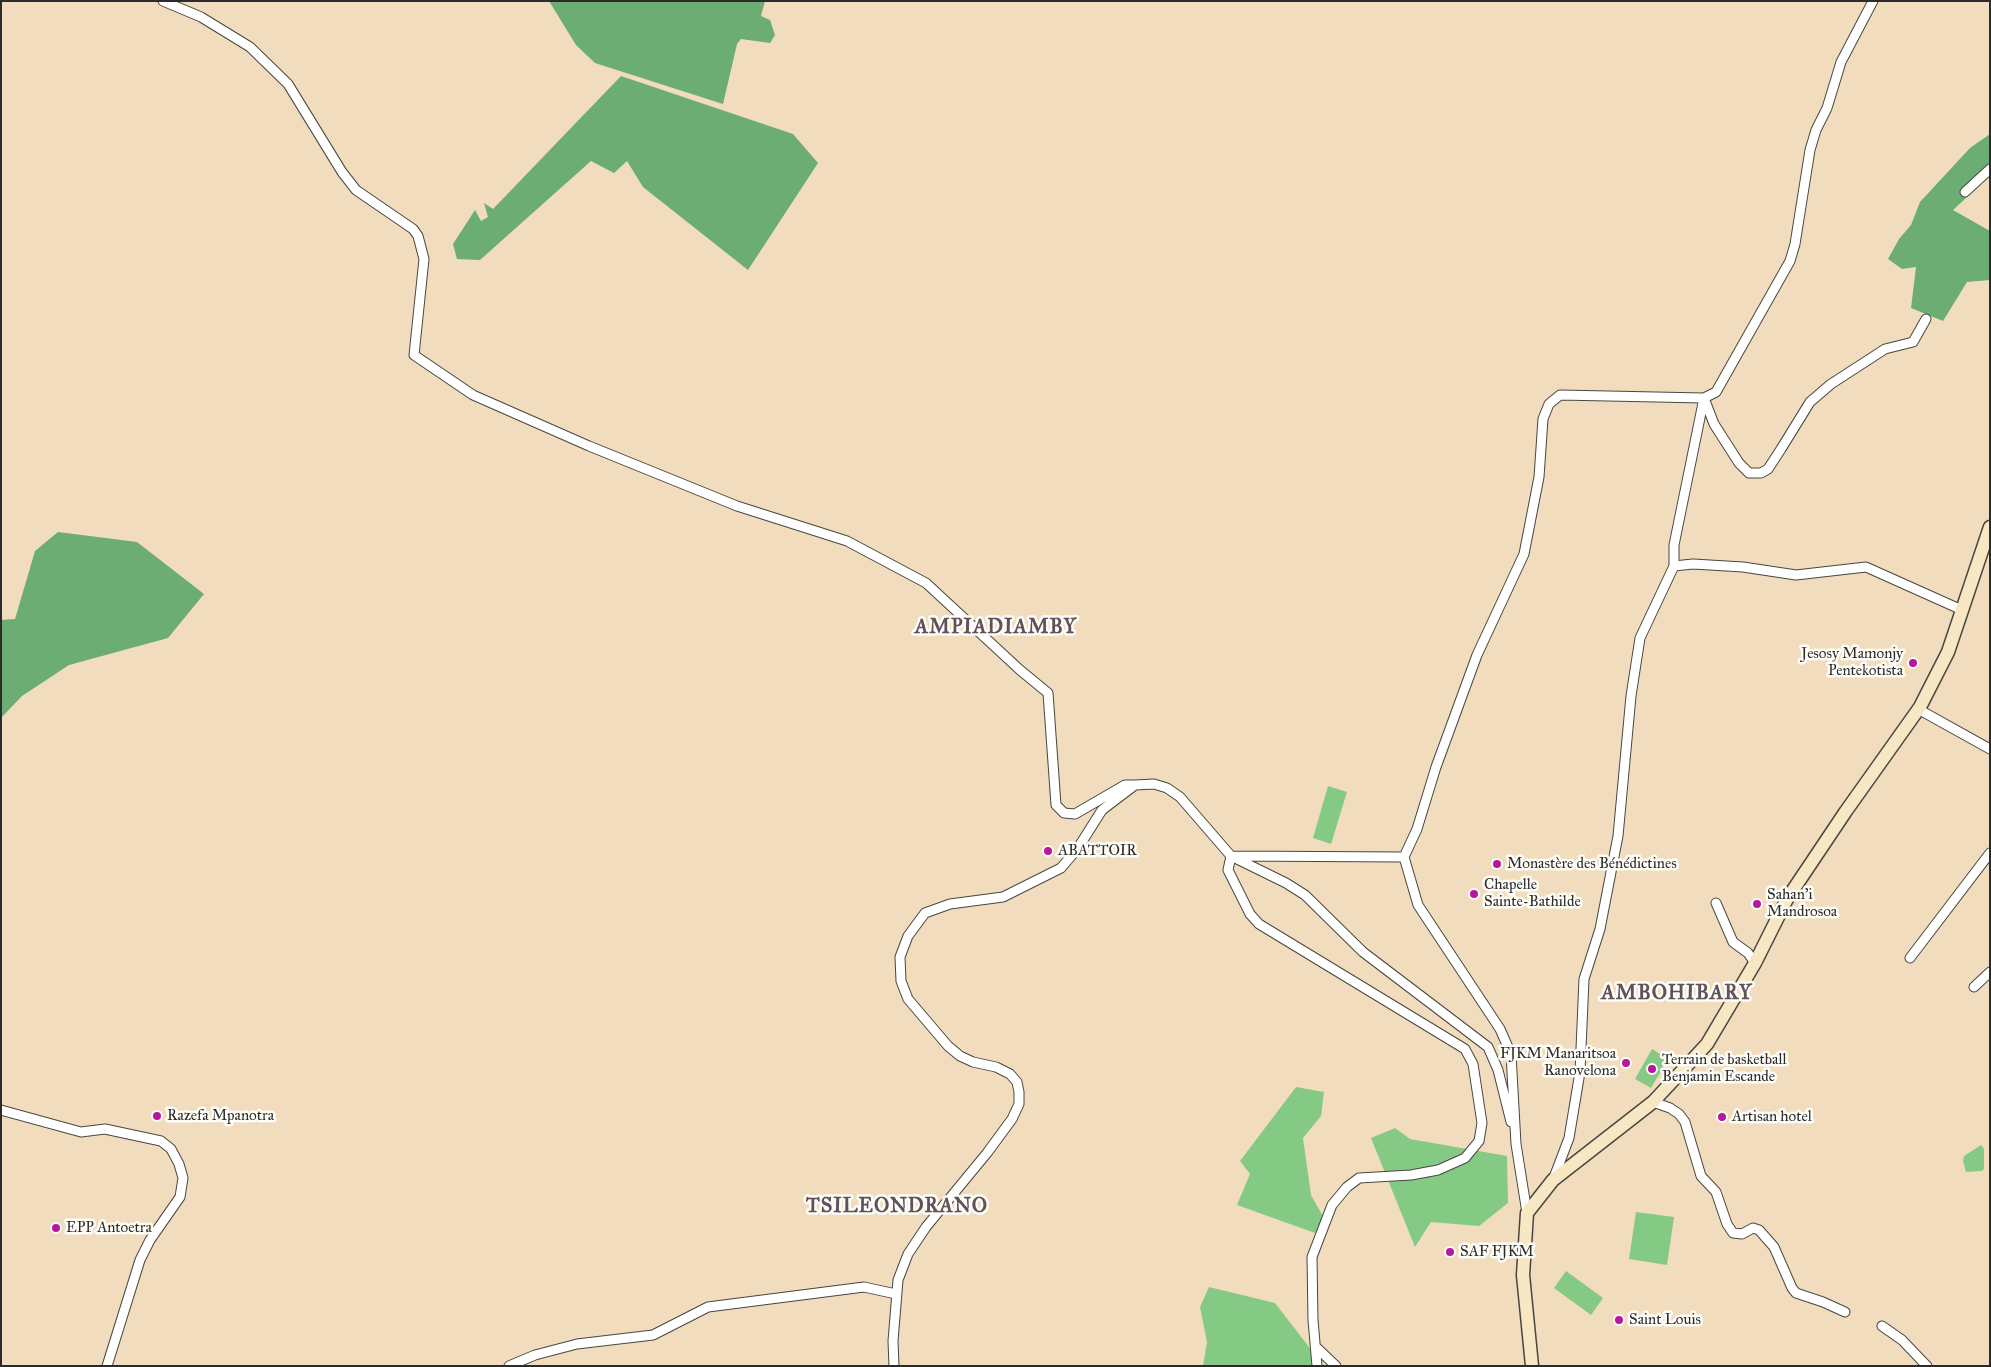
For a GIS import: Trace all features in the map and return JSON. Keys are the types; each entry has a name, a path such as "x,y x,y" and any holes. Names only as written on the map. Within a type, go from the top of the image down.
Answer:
{"street":[{"path":"163,1 202,17 250,47 288,84 342,172 356,190 413,229 418,236 424,259 414,355 473,395 589,446 737,506 847,541 926,583 1020,670 1048,693 1056,805 1064,813 1075,814 1125,785 1154,784 1167,788 1180,797 1231,856 1306,895 1363,952 1488,1047 1498,1070 1516,1144 1528,1213 1522,1275 1532,1366"},
{"path":"1516,1144 1511,1054 1500,1029 1418,905 1404,857 1417,829 1436,767 1477,655 1524,554 1539,477 1543,419 1549,404 1560,395 1704,398 1716,392 1790,261 1795,244 1813,137 1827,108 1841,62 1873,1"},
{"path":"1964,192 1990,169"},
{"path":"1704,398 1714,424 1738,463 1749,473 1761,473 1768,469 1777,456 1810,402 1831,384 1885,349 1913,342 1926,319"},
{"path":"1528,1213 1552,1180 1569,1138 1580,1072 1584,979 1600,929 1618,836 1630,696 1640,638 1674,566 1674,545 1704,398"},
{"path":"1552,1180 1653,1102 1707,1044 1755,963 1787,899 1918,709 1948,652 1990,527"},
{"path":"1674,566 1693,564 1743,567 1796,575 1866,567 1962,610"},
{"path":"1918,709 1990,749"},
{"path":"894,1366 896,1294 898,1280 908,1254 926,1227 987,1153 1012,1119 1019,1104 1020,1092 1017,1082 1010,1074 996,1067 973,1062 960,1056 948,1046 908,999 901,981 900,957 908,936 925,913 950,904 1003,897 1061,868 1078,848 1102,810 1136,785"},
{"path":"1910,958 1990,853"},
{"path":"1231,856 1404,857"},
{"path":"1231,856 1228,870 1250,914 1259,924 1465,1049 1473,1064 1482,1122 1479,1141 1465,1158 1429,1172 1359,1178 1347,1187 1332,1205 1312,1257 1313,1320 1317,1366"},
{"path":"1716,904 1733,942 1748,953 1755,963"},
{"path":"1974,987 1990,972"},
{"path":"1653,1102 1670,1108 1679,1114 1685,1122 1701,1176 1716,1192 1726,1224 1733,1233 1742,1234 1752,1228 1760,1230 1774,1247 1796,1293 1845,1312"},
{"path":"1,1110 81,1132 105,1129 161,1140 171,1149 179,1164 183,1178 180,1197 150,1240 140,1260 107,1366"},
{"path":"509,1366 535,1355 577,1344 653,1335 708,1307 864,1287 896,1294"},
{"path":"1882,1326 1902,1340 1927,1366"},
{"path":"1316,1347 1336,1366"}],"green space":[{"path":"549,1 765,1 761,16 770,20 775,35 770,43 741,39 737,44 723,104 595,63 576,45"},
{"path":"621,76 793,134 818,163 748,270 643,187 627,161 614,173 591,161 480,260 457,259 453,244 475,210 481,221 488,217 484,203 493,209"},
{"path":"1990,134 1990,176 1953,210 1990,231 1990,280 1967,282 1943,321 1911,308 1916,267 1902,269 1888,259 1899,239 1911,225 1920,202 1970,148"},
{"path":"58,532 137,542 204,594 168,638 69,665 22,696 1,718 1,620 15,619 35,551"},
{"path":"1328,786 1347,792 1331,844 1313,838"},
{"name":"Terrain de basketball Benjamin Escande","path":"1652,1049 1668,1059 1651,1088 1635,1079"},
{"path":"1296,1087 1324,1092 1321,1116 1303,1138 1311,1195 1324,1218 1315,1233 1237,1205 1250,1174 1240,1161"},
{"path":"1395,1128 1410,1139 1507,1156 1508,1203 1479,1226 1431,1222 1415,1247 1371,1138"},
{"path":"1981,1145 1984,1149 1984,1169 1982,1171 1966,1172 1963,1161 1964,1156"},
{"path":"1636,1212 1674,1217 1667,1265 1629,1259"},
{"path":"1566,1271 1603,1298 1591,1315 1554,1288"},
{"path":"1209,1287 1275,1303 1323,1365 1326,1366 1203,1366 1207,1342 1200,1307"}],"place":[{"name":"Jesosy Mamonjy Pentekotista","path":"1913,663"},
{"name":"ABATTOIR","path":"1048,851"},
{"name":"Monastère des Bénédictines","path":"1497,864"},
{"name":"Chapelle Sainte-Bathilde","path":"1474,894"},
{"name":"Sahan'i Mandrosoa","path":"1757,904"},
{"name":"FJKM Manaritsoa Ranovelona","path":"1626,1063"},
{"name":"Terrain de basketball Benjamin Escande","path":"1652,1069"},
{"name":"Razefa Mpanotra","path":"157,1116"},
{"name":"Artisan hotel","path":"1722,1117"},
{"name":"EPP Antoetra","path":"56,1228"},
{"name":"SAF FJKM","path":"1450,1252"},
{"name":"Saint Louis","path":"1619,1320"}],"district":[{"name":"AMPIADIAMBY","path":"996,628"},
{"name":"AMBOHIBARY","path":"1677,994"},
{"name":"TSILEONDRANO","path":"897,1207"}]}
